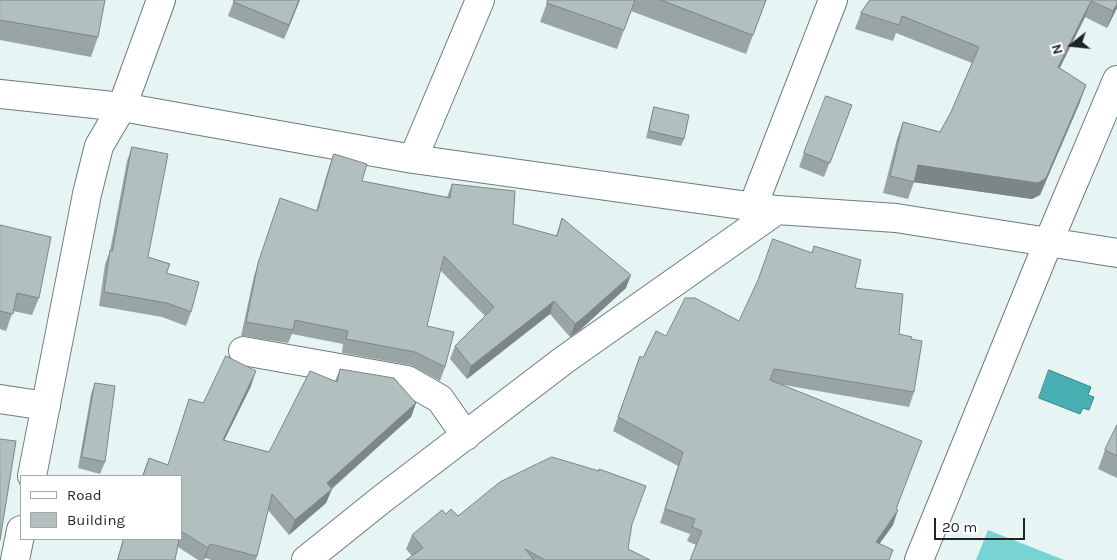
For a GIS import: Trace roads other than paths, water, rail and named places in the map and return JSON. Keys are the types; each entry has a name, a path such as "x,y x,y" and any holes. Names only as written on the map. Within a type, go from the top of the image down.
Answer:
{"street":[{"path":"32,475 99,146 122,107 161,0"},
{"path":"413,159 480,0"},
{"path":"306,560 382,499 765,208 833,0"},
{"path":"919,560 1048,242 1117,80"},
{"path":"0,94 122,107 413,159 765,208 896,218 1117,253"},
{"path":"243,351 407,380 440,399 466,436"},
{"path":"0,399 46,406"},
{"path":"15,560 20,535"}]}
